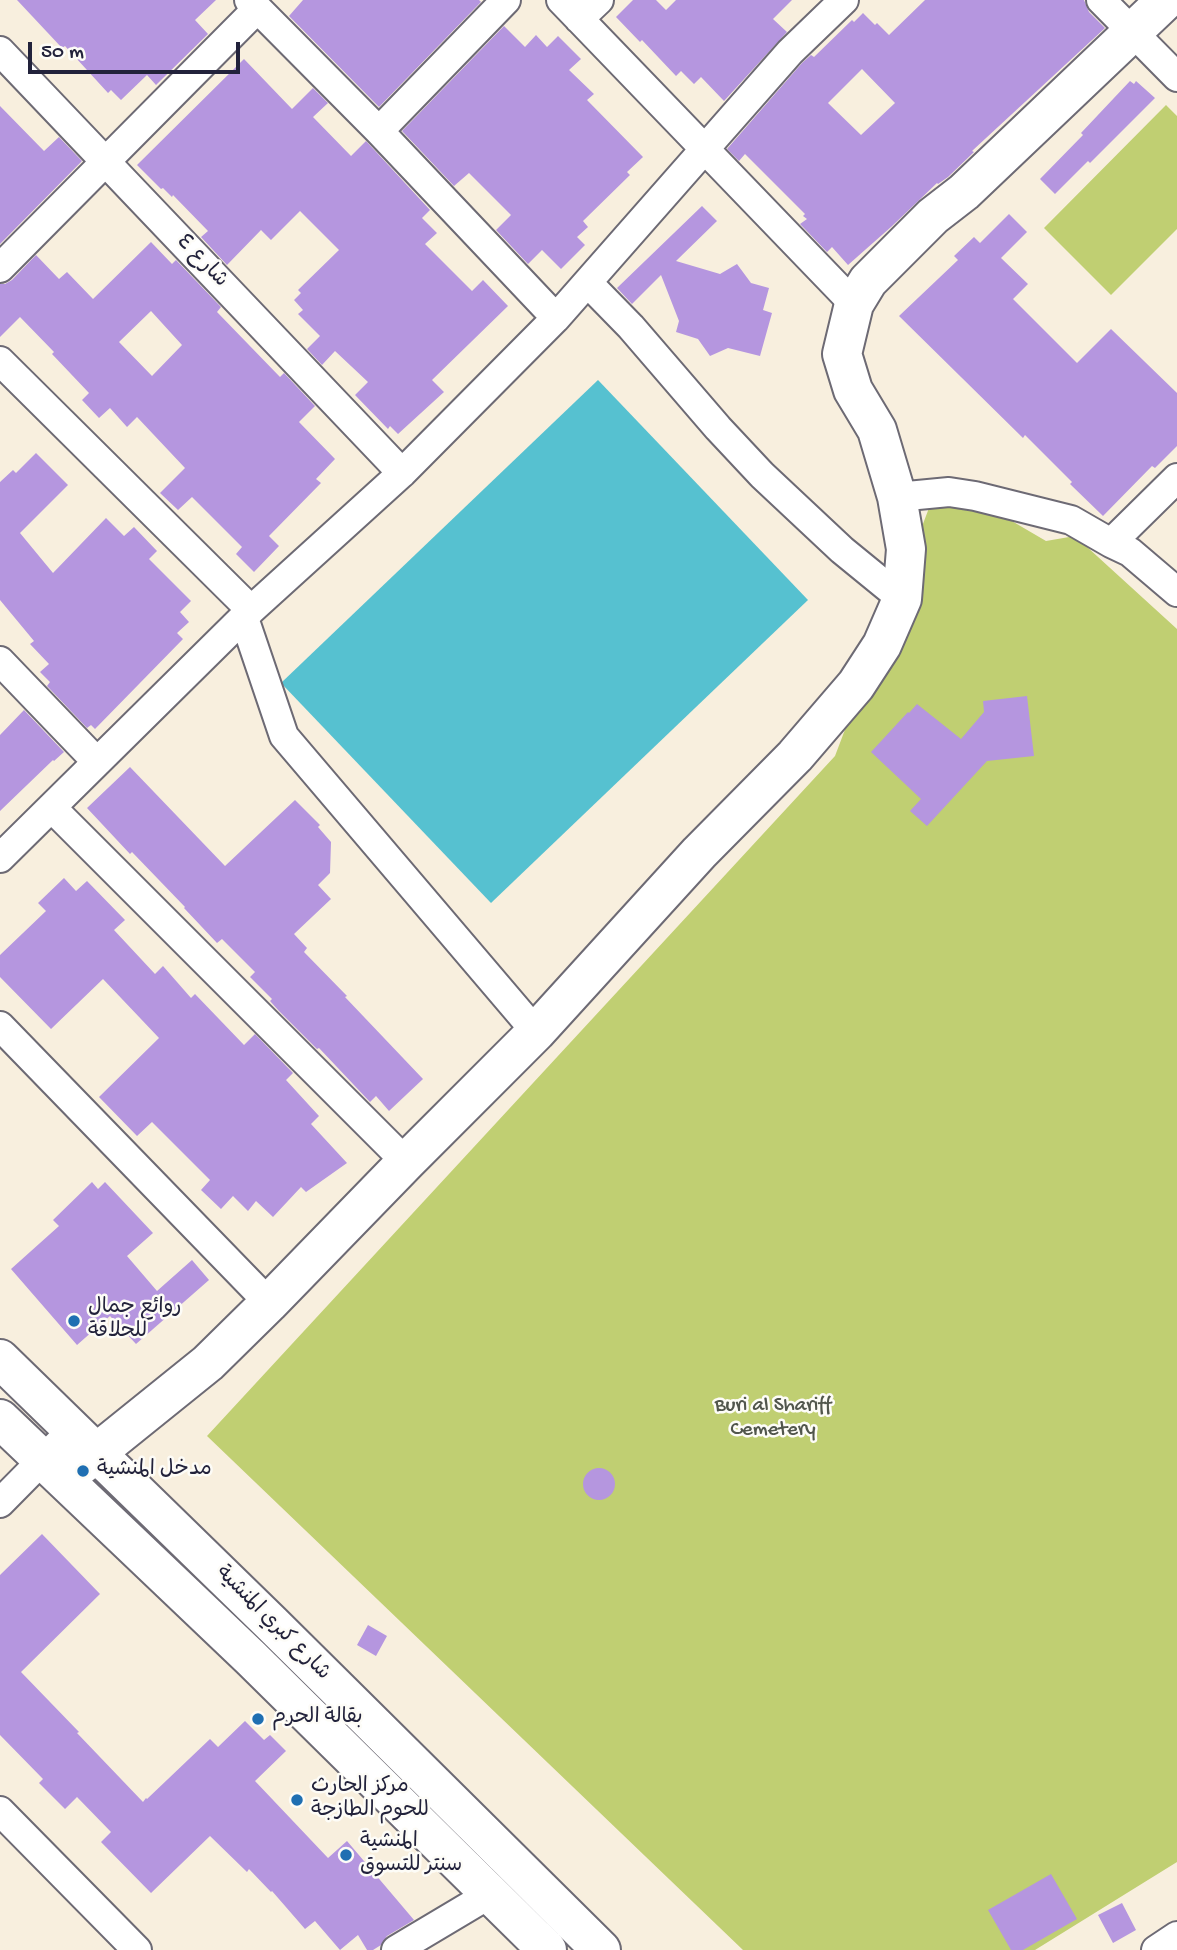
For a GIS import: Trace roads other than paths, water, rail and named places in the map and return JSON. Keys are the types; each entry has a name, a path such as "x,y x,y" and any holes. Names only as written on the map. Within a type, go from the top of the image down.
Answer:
{"main road":[{"path":"53,1470 84,1440 208,1363 536,1032 699,853 795,756 856,685 882,645 902,599 906,549 897,497 877,430 853,390 842,354 854,304 868,281 933,216 964,192 1166,0"},
{"path":"877,430 878,402 871,361 871,333 877,310 897,284 944,240 964,192"},
{"name":"شارع كبري المنشية","path":"0,1359 601,1950"},
{"name":"شارع كبري المنشية","path":"0,1419 251,1658 547,1950"}],"street":[{"path":"379,131 506,0"},
{"path":"0,858 247,614 402,473 588,283 790,52 844,0"},
{"path":"1101,0 1177,77"},
{"path":"0,268 106,162 253,4 379,131 555,317"},
{"path":"580,6 704,149 854,304"},
{"name":"شارع ٤","path":"0,51 402,473"},
{"path":"588,283 631,327 762,475 817,528 902,599"},
{"path":"0,361 247,614 284,736 536,1032"},
{"path":"1111,543 1177,478"},
{"path":"897,497 949,492 975,495 1071,520 1130,552 1177,592"},
{"path":"0,661 97,762"},
{"path":"52,808 406,1162"},
{"path":"0,1026 269,1303"},
{"path":"0,1503 53,1470"},
{"path":"0,1811 137,1950"},
{"path":"396,1950 490,1894"},
{"path":"1156,1950 1177,1936"}],"water":[{"path":"598,380 808,600 491,903 281,683"}],"place":[{"name":"روائع جمال للحلاقة","path":"74,1321"},
{"name":"مدخل المنشية","path":"83,1471"},
{"name":"بقالة الحرم","path":"258,1719"},
{"name":"مركز الحارث للحوم الطازجة","path":"297,1800"},
{"name":"المنشية سنتر للتسوق","path":"346,1855"}],"park label":[{"name":"Buri al Shariff Cemetery","path":"773,1419"}]}
